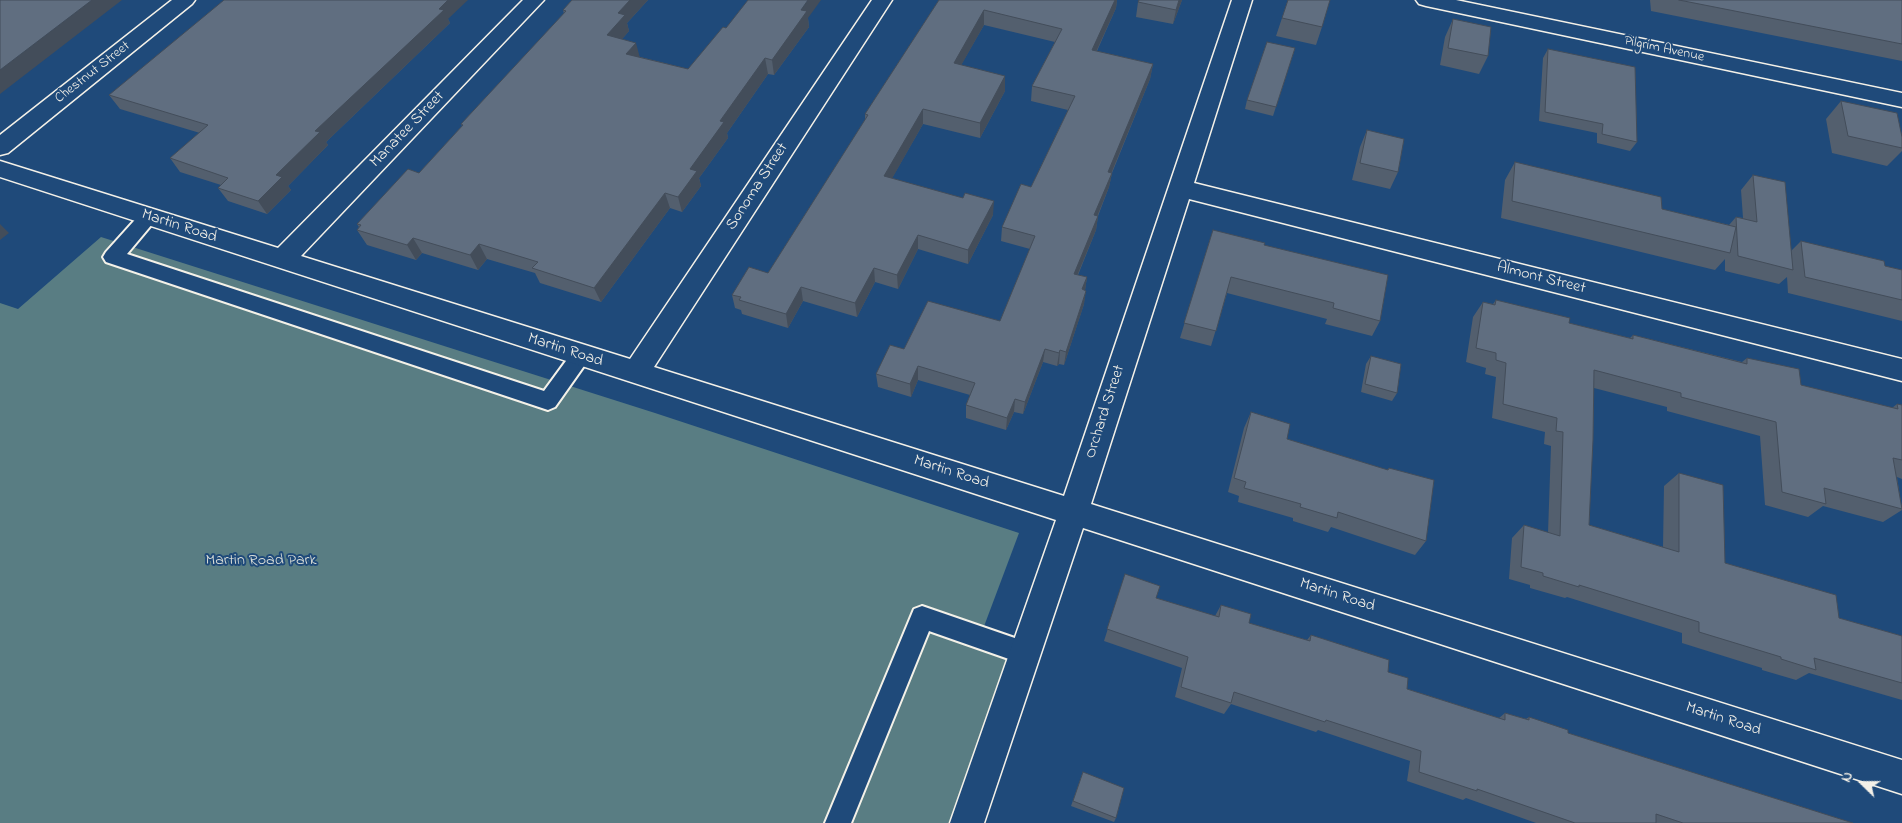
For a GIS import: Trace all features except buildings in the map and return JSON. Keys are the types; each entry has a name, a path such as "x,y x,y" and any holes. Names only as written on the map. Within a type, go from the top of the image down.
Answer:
{"street":[{"name":"Chestnut Street","path":"0,147 185,0"},
{"name":"Manatee Street","path":"282,260 534,0"},
{"name":"Sonoma Street","path":"635,373 882,0"},
{"name":"Orchard Street","path":"967,823 1026,653 1242,0"},
{"name":"Pilgrim Avenue","path":"1426,0 1902,100"},
{"name":"Martin Road","path":"0,169 1902,777"},
{"name":"Almont Street","path":"1180,188 1902,370"}],"lane":[{"path":"149,217 113,257 548,401 581,356"},
{"path":"838,823 922,617 1026,653"}],"green space":[{"name":"Martin Road Park","path":"101,237 655,413 1019,533 977,645 1022,661 966,823 0,823 0,303 18,309"}]}
